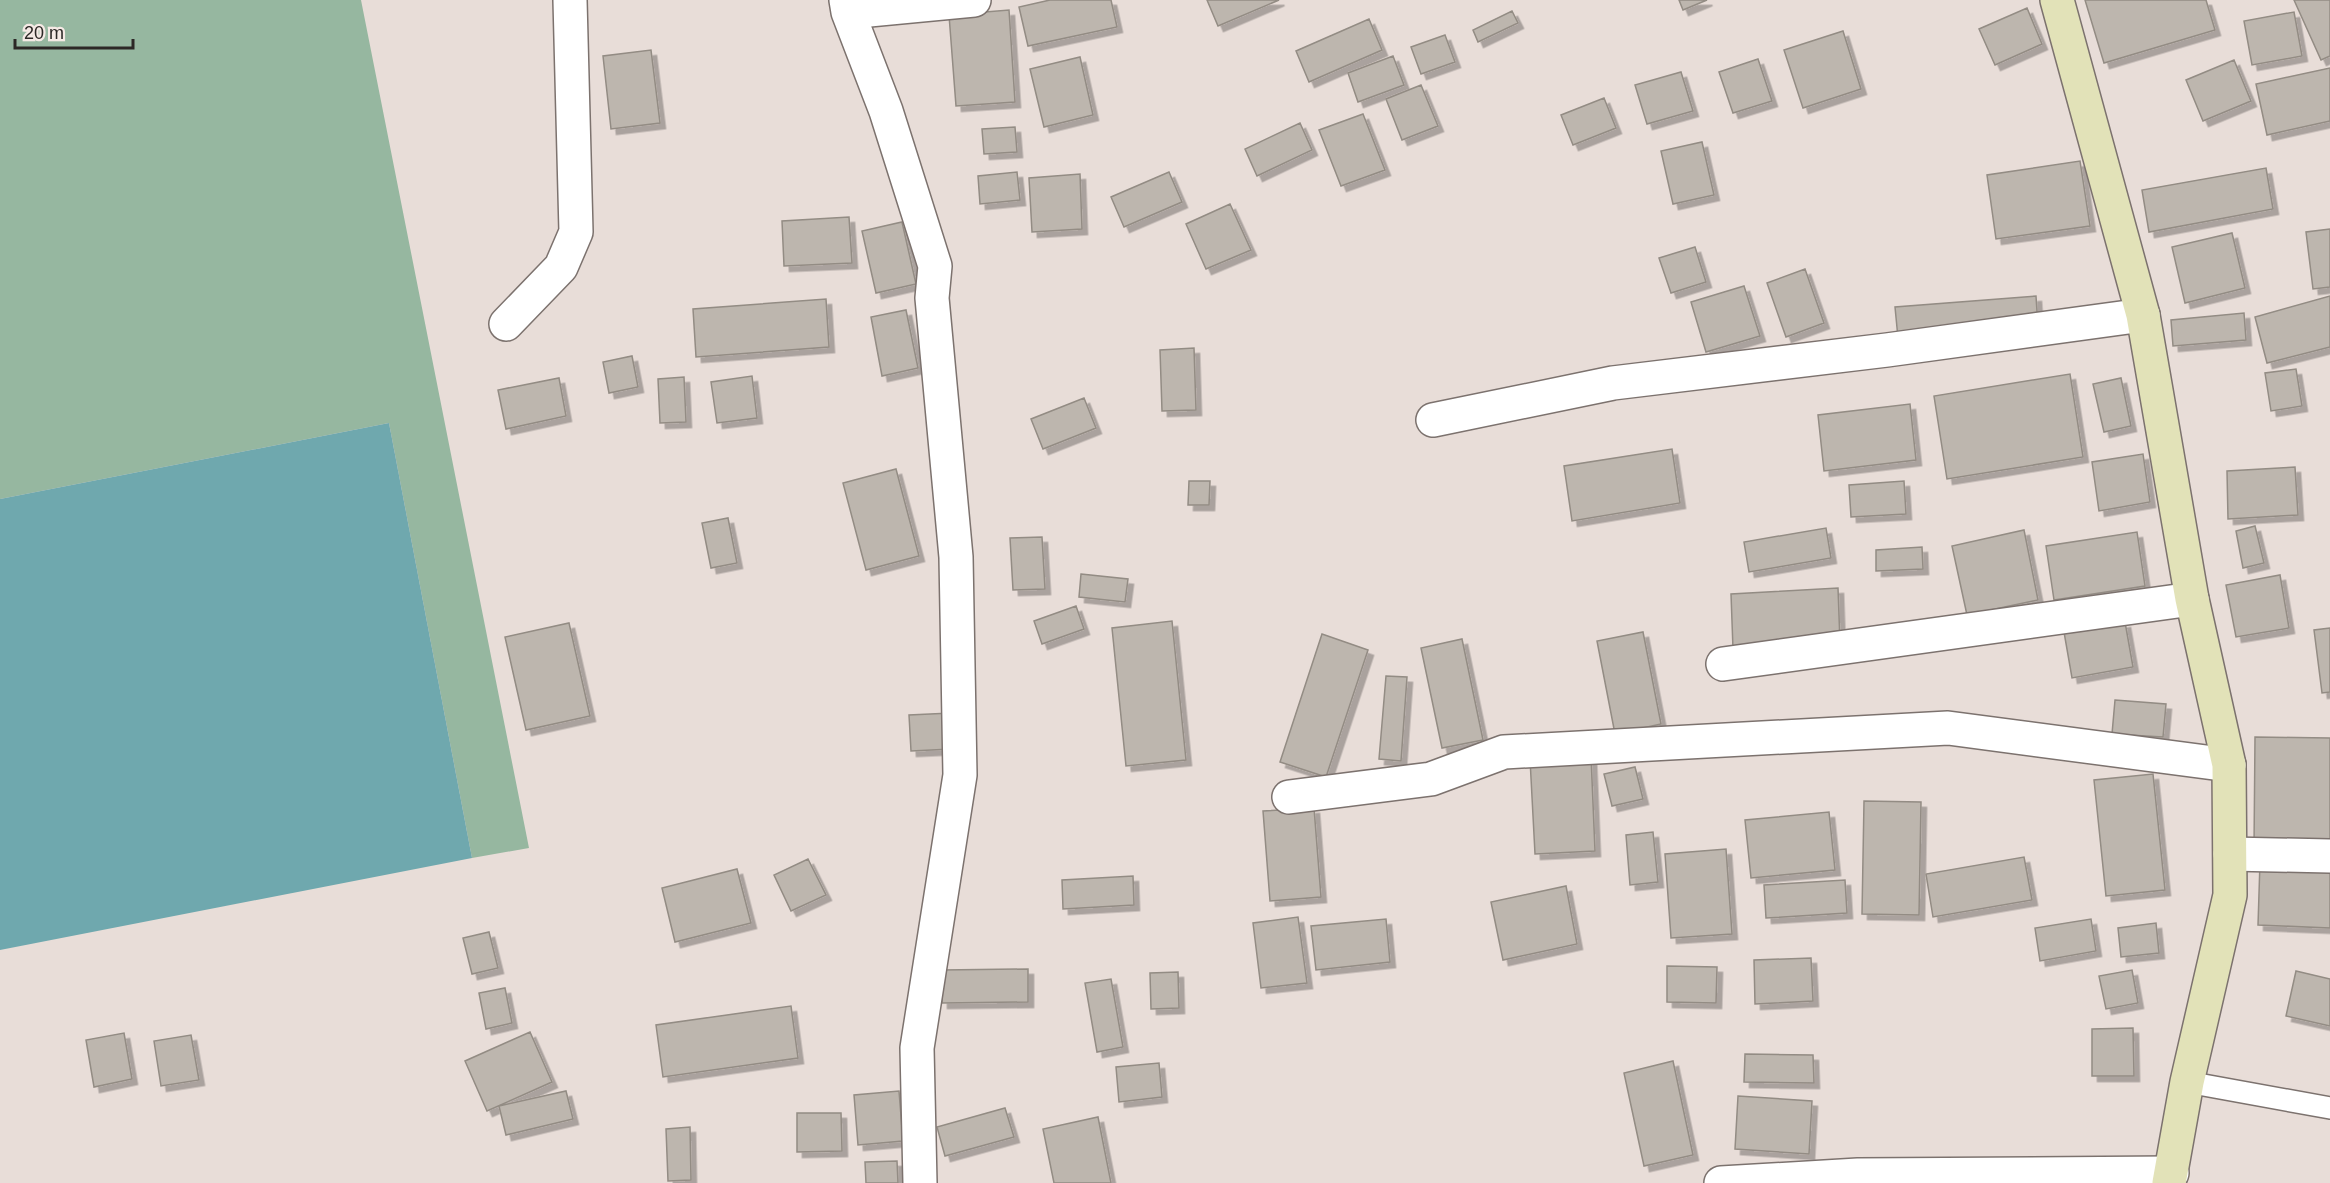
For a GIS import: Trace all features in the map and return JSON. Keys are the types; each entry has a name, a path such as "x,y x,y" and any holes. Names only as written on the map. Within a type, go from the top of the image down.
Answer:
{"main road":[{"path":"2057,0 2143,315 2192,599 2229,765 2230,895 2187,1082 2171,1178"}],"street":[{"path":"506,324 561,267 576,232 570,0"},
{"path":"920,1183 917,1048 960,775 956,557 932,298 935,266 886,111 847,6 974,0"},
{"path":"1433,420 1613,383 1887,350 2143,315"},
{"path":"1723,664 2192,599"},
{"path":"1289,796 1431,779 1504,753 1948,728 2229,765"},
{"path":"2230,854 2330,856"},
{"path":"1721,1183 1858,1175 2171,1178"}],"lane":[{"path":"2187,1082 2330,1108"}],"green space":[{"path":"0,0 361,0 529,848 472,858 389,423 0,499"}],"water":[{"path":"389,423 472,858 0,950 0,499"}],"building":[{"path":"1050,0 1111,0 1117,27 1028,46 1019,7"},
{"path":"1207,0 1279,0 1218,26"},
{"path":"1679,0 1707,0 1683,10"},
{"path":"2085,0 2206,0 2215,30 2104,63"},
{"path":"2294,0 2330,0 2330,56 2321,60"},
{"path":"2027,8 2042,44 1995,65 1979,29"},
{"path":"1009,10 1015,102 956,106 949,15"},
{"path":"1512,11 1518,23 1478,42 1473,30"},
{"path":"2294,12 2302,56 2252,65 2244,21"},
{"path":"1369,19 1382,50 1309,82 1296,51"},
{"path":"1843,31 1861,89 1803,108 1784,50"},
{"path":"1445,35 1455,62 1421,74 1411,47"},
{"path":"651,50 660,123 611,129 603,56"},
{"path":"1393,56 1404,85 1358,102 1348,73"},
{"path":"1080,57 1093,115 1044,127 1030,69"},
{"path":"1758,59 1772,101 1733,113 1719,72"},
{"path":"2234,60 2251,101 2203,121 2186,80"},
{"path":"2330,68 2330,121 2267,135 2256,84"},
{"path":"1681,72 1693,111 1647,124 1635,85"},
{"path":"1421,85 1438,126 1402,140 1386,99"},
{"path":"1604,98 1616,128 1573,145 1561,115"},
{"path":"1363,114 1385,170 1341,186 1319,130"},
{"path":"1300,123 1312,150 1257,176 1245,149"},
{"path":"1015,127 1017,152 984,154 982,129"},
{"path":"1702,142 1714,195 1673,204 1661,151"},
{"path":"2080,161 2090,226 1996,239 1987,175"},
{"path":"2266,168 2273,209 2149,232 2142,190"},
{"path":"1017,172 1020,200 980,204 978,176"},
{"path":"1169,172 1182,202 1124,227 1111,197"},
{"path":"1080,174 1082,229 1032,232 1029,178"},
{"path":"1230,204 1251,250 1206,269 1186,224"},
{"path":"849,217 852,263 784,266 782,221"},
{"path":"902,222 916,284 876,293 862,231"},
{"path":"2330,229 2330,287 2313,289 2306,232"},
{"path":"2232,233 2245,288 2185,303 2172,247"},
{"path":"1695,247 1706,282 1671,293 1659,258"},
{"path":"1805,269 1824,323 1786,337 1767,283"},
{"path":"1744,286 1760,336 1706,352 1691,302"},
{"path":"2036,296 2038,327 1898,338 1895,307"},
{"path":"2330,296 2330,347 2267,363 2255,317"},
{"path":"826,299 829,347 696,357 693,309"},
{"path":"906,310 918,368 882,376 871,317"},
{"path":"2244,313 2246,340 2173,346 2171,320"},
{"path":"1194,348 1196,410 1162,411 1160,350"},
{"path":"632,356 638,387 609,393 603,362"},
{"path":"2296,369 2302,406 2271,411 2265,373"},
{"path":"2070,374 2083,457 1947,479 1934,396"},
{"path":"752,376 757,418 717,423 711,382"},
{"path":"684,377 686,422 660,423 658,379"},
{"path":"559,378 566,416 506,429 498,390"},
{"path":"2121,378 2131,426 2104,432 2093,384"},
{"path":"1084,398 1096,428 1043,449 1031,419"},
{"path":"1910,404 1916,460 1824,471 1818,415"},
{"path":"1672,449 1680,503 1572,521 1564,466"},
{"path":"2143,454 2150,502 2099,511 2092,462"},
{"path":"2295,467 2298,515 2228,519 2227,471"},
{"path":"896,469 919,556 866,570 843,483"},
{"path":"1189,481 1210,481 1209,505 1188,505"},
{"path":"1904,481 1906,514 1851,517 1849,485"},
{"path":"728,518 737,563 711,568 702,523"},
{"path":"2255,526 2264,563 2243,568 2236,531"},
{"path":"1826,528 1831,558 1749,572 1744,542"},
{"path":"2024,530 2038,600 1967,615 1952,546"},
{"path":"2137,532 2145,586 2054,600 2046,546"},
{"path":"1042,537 1045,589 1013,590 1010,538"},
{"path":"1922,547 1923,569 1876,571 1876,550"},
{"path":"1081,574 1128,579 1125,602 1079,597"},
{"path":"2280,575 2289,628 2236,637 2226,585"},
{"path":"1838,588 1840,643 1733,649 1731,594"},
{"path":"1076,606 1084,629 1042,644 1034,621"},
{"path":"1172,621 1186,760 1126,766 1112,628"},
{"path":"2125,622 2133,667 2072,678 2064,632"},
{"path":"569,623 590,716 526,730 505,637"},
{"path":"2330,628 2330,692 2322,693 2314,630"},
{"path":"1643,632 1661,724 1615,734 1597,641"},
{"path":"1322,634 1368,650 1326,777 1280,762"},
{"path":"1462,639 1483,740 1442,748 1421,648"},
{"path":"1386,676 1407,677 1401,761 1379,759"},
{"path":"2115,700 2166,704 2163,737 2112,734"},
{"path":"951,713 952,749 911,751 909,715"},
{"path":"2255,737 2330,738 2330,847 2254,847"},
{"path":"1591,756 1595,851 1535,854 1530,759"},
{"path":"1635,767 1643,799 1612,806 1604,774"},
{"path":"2153,774 2165,890 2106,896 2094,780"},
{"path":"1864,801 1921,802 1919,915 1862,914"},
{"path":"1314,808 1321,897 1270,901 1263,811"},
{"path":"1829,812 1835,870 1751,878 1745,820"},
{"path":"1653,832 1658,882 1630,885 1626,835"},
{"path":"1726,849 1732,934 1671,938 1665,854"},
{"path":"2024,857 2032,900 1933,917 1926,874"},
{"path":"808,859 826,895 791,911 774,875"},
{"path":"2260,862 2330,864 2330,928 2258,925"},
{"path":"737,869 751,923 675,942 662,888"},
{"path":"1133,876 1134,905 1063,909 1062,880"},
{"path":"1845,880 1847,913 1766,918 1764,885"},
{"path":"1566,886 1577,944 1503,960 1491,902"},
{"path":"1298,917 1307,983 1261,988 1253,923"},
{"path":"1386,919 1390,962 1316,970 1311,926"},
{"path":"2091,919 2096,951 2040,961 2035,928"},
{"path":"2156,923 2159,953 2121,957 2118,928"},
{"path":"489,932 498,968 472,974 463,938"},
{"path":"1811,958 1813,1001 1755,1004 1754,960"},
{"path":"1667,966 1717,967 1716,1003 1667,1002"},
{"path":"1028,969 1028,1002 942,1003 942,970"},
{"path":"2132,970 2138,1003 2106,1009 2099,976"},
{"path":"2296,971 2330,979 2330,1026 2286,1016"},
{"path":"1178,972 1179,1008 1151,1009 1150,973"},
{"path":"1111,979 1123,1047 1097,1052 1085,983"},
{"path":"505,988 512,1023 486,1029 479,993"},
{"path":"791,1006 798,1058 663,1077 656,1025"},
{"path":"2133,1028 2134,1076 2092,1076 2092,1029"},
{"path":"530,1032 552,1082 487,1111 465,1061"},
{"path":"124,1033 132,1079 94,1087 86,1040"},
{"path":"191,1035 199,1080 161,1086 154,1041"},
{"path":"1745,1054 1813,1055 1814,1083 1744,1082"},
{"path":"1673,1061 1693,1155 1644,1166 1624,1073"},
{"path":"1159,1063 1162,1097 1119,1102 1116,1067"},
{"path":"566,1091 573,1119 506,1135 499,1106"},
{"path":"899,1091 903,1141 858,1145 854,1095"},
{"path":"1738,1096 1812,1101 1809,1154 1735,1149"},
{"path":"1005,1108 1014,1137 945,1156 937,1127"},
{"path":"797,1113 841,1113 842,1151 797,1152"},
{"path":"1098,1117 1111,1183 1054,1183 1043,1129"},
{"path":"690,1127 691,1180 668,1181 666,1129"},
{"path":"897,1161 898,1183 866,1183 865,1162"}]}
